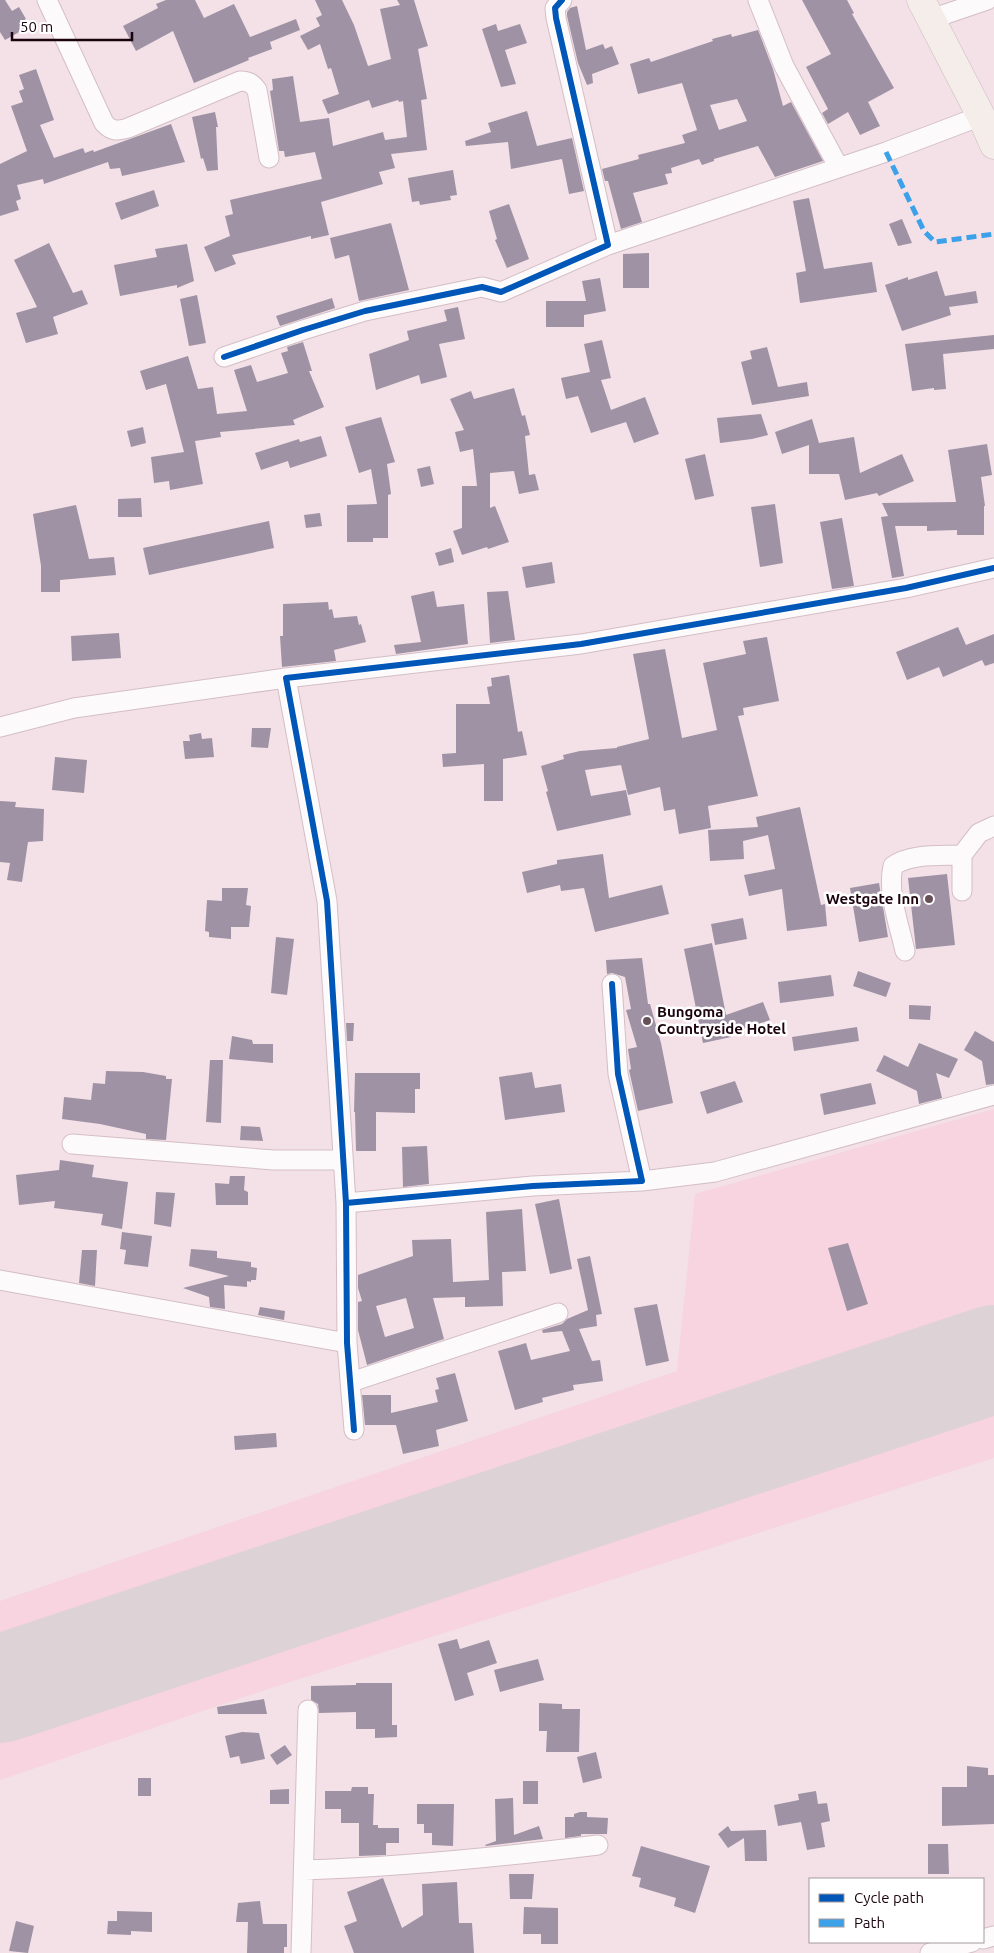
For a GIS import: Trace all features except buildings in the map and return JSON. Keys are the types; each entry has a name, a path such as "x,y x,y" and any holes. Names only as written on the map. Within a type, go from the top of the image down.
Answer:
{"main road":[{"path":"926,10 981,116 994,146"}],"street":[{"path":"47,0 104,123 110,129 118,131 128,128 240,81 246,81 253,84 257,90 269,158"},
{"path":"562,0 555,8 556,18 608,245"},
{"path":"758,0 784,66 839,168"},
{"path":"926,10 987,0"},
{"path":"224,357 366,311 482,287 501,292 608,245 886,152 981,116"},
{"path":"0,728 74,708 286,678 601,641 906,588 994,568"},
{"path":"286,678 327,901 346,1204 347,1343 354,1430"},
{"path":"962,891 962,855 978,833 994,826"},
{"path":"905,951 891,891 893,866 900,861 913,858 962,855"},
{"path":"612,984 618,1074 642,1181"},
{"path":"346,1204 532,1186 642,1181 715,1172 994,1095"},
{"path":"72,1144 274,1160 342,1160"},
{"path":"0,1280 347,1343"},
{"path":"351,1382 558,1313"},
{"path":"301,1953 308,1710"},
{"path":"304,1870 382,1868 598,1845"},
{"path":"930,1953 968,1943"}],"shaded area":[{"path":"994,1109 994,1458 268,1689 0,1780 0,1601 677,1371 695,1194"}],"runway":[{"path":"0,1689 994,1359"}],"marked path":[{"path":"886,152 924,231 935,242 994,234"}],"cycle path":[{"path":"224,357 365,311 482,287 501,292 608,245 556,18 555,8 562,0"},
{"path":"354,1430 347,1343 346,1203 327,901 286,678 581,644 906,588 994,568"},
{"path":"346,1203 533,1186 642,1181 618,1074 612,984"}],"place":[{"name":"Westgate Inn","path":"929,899"},
{"name":"Bungoma Countryside Hotel","path":"647,1021"}]}
